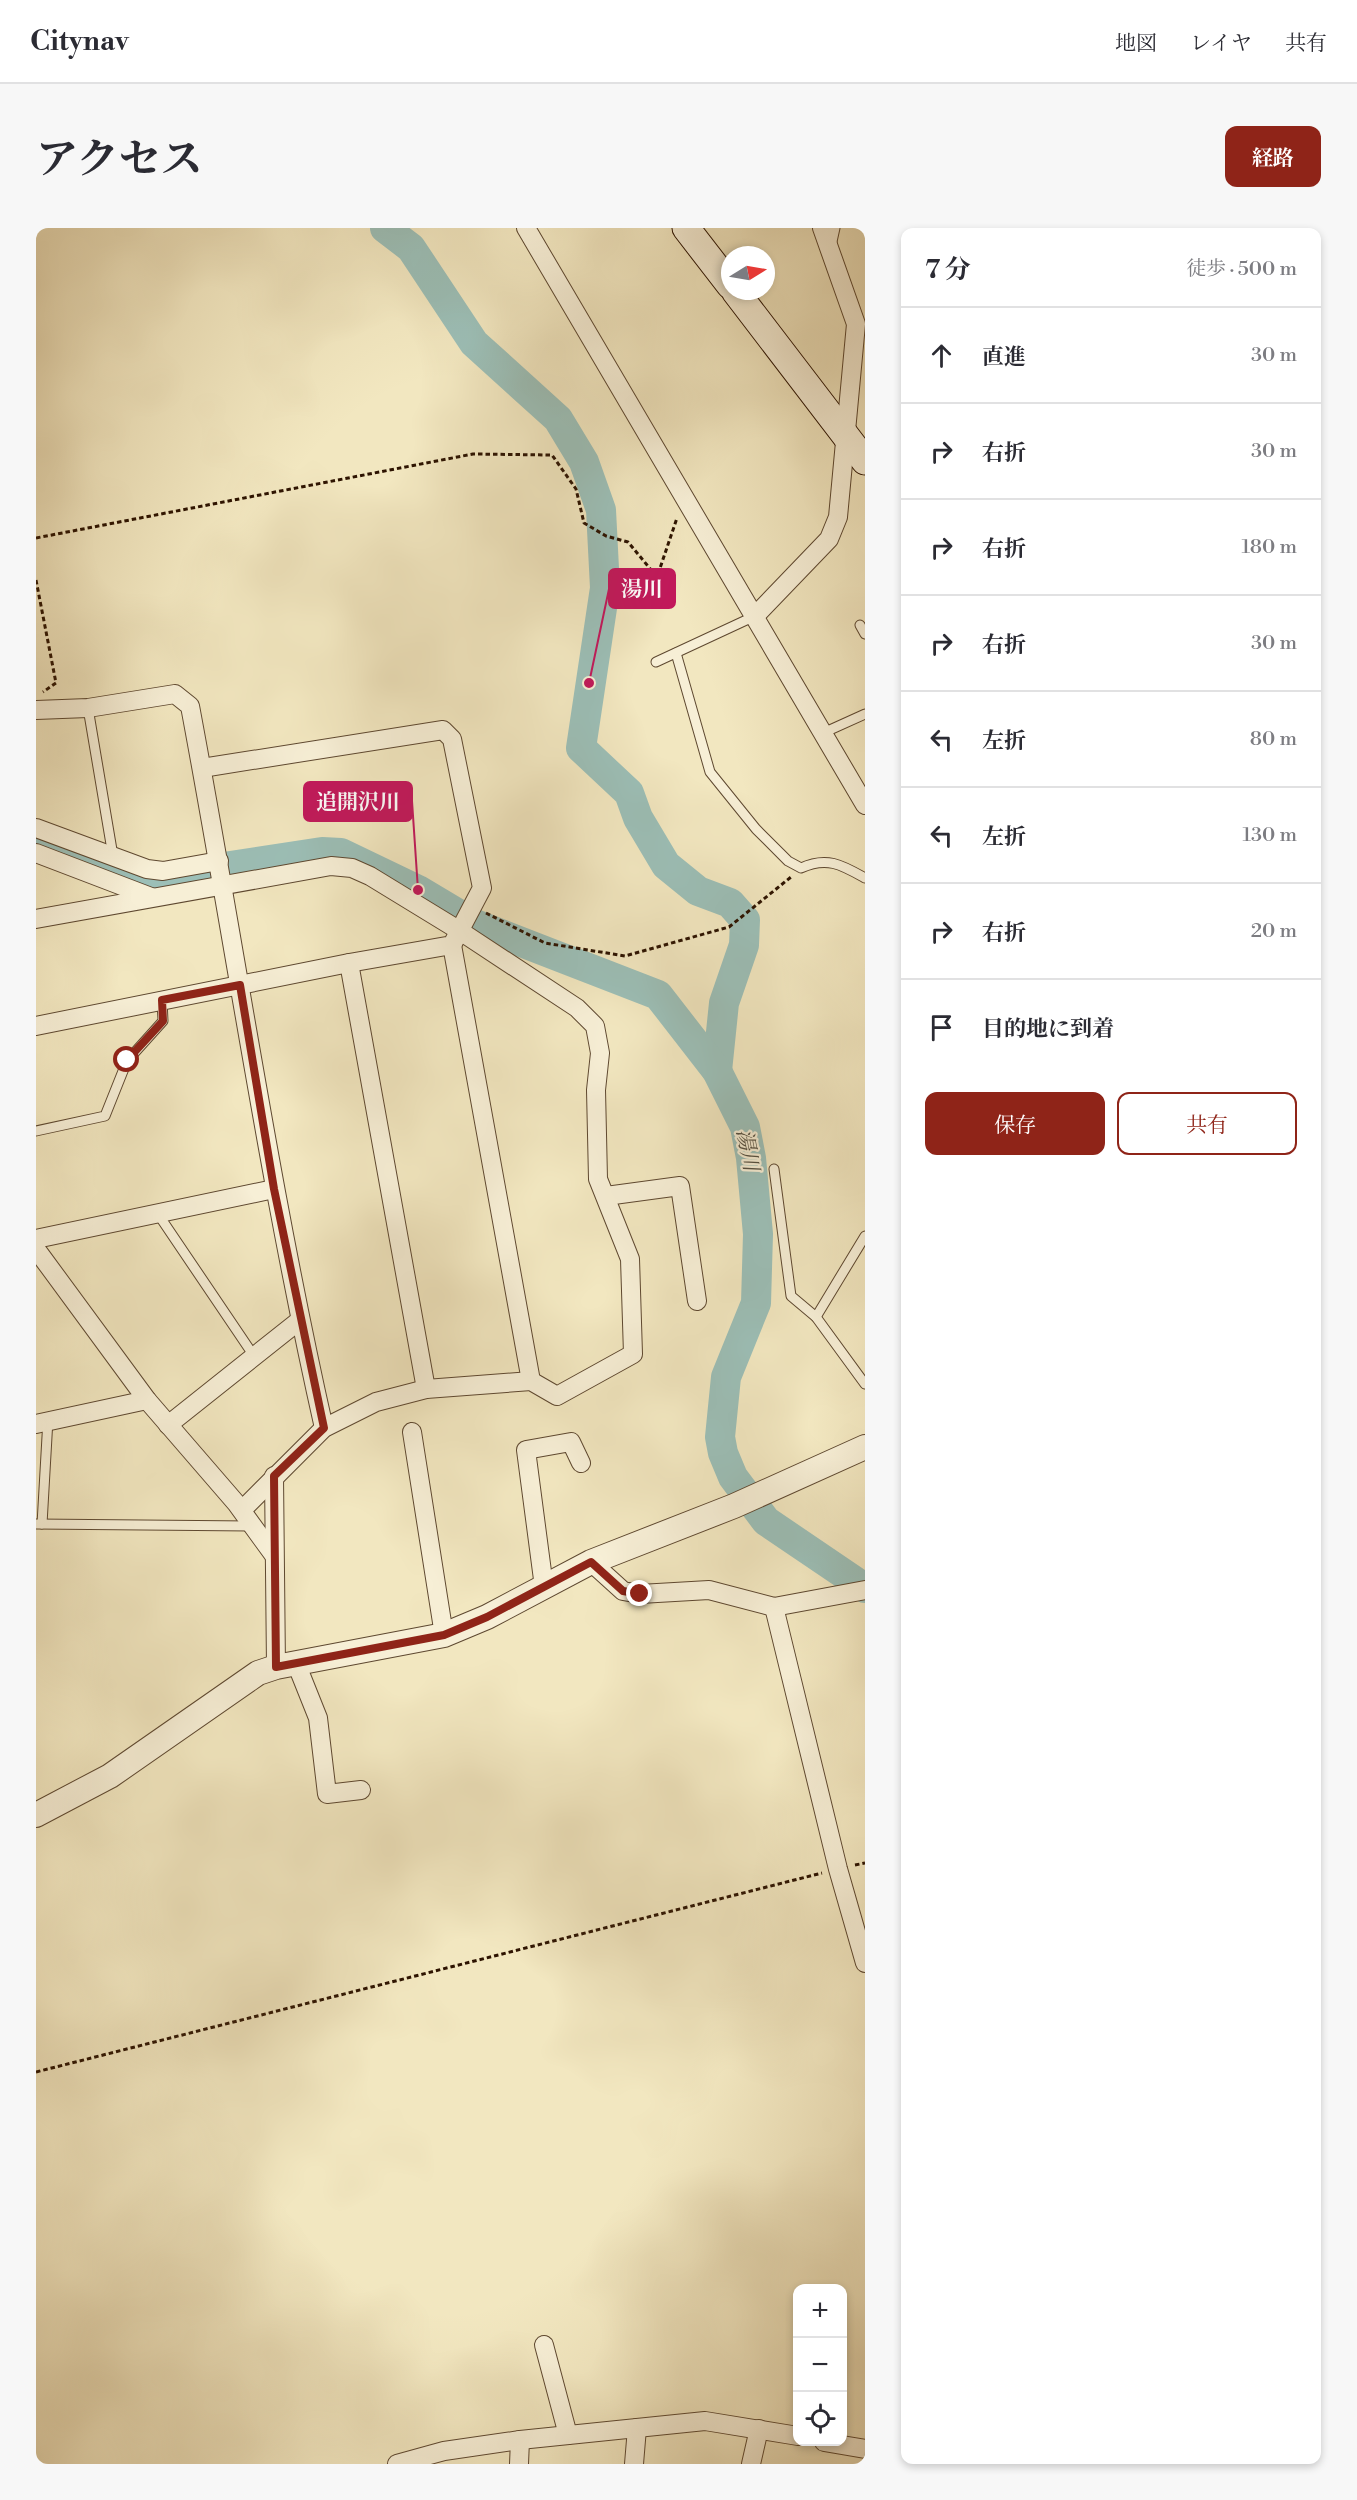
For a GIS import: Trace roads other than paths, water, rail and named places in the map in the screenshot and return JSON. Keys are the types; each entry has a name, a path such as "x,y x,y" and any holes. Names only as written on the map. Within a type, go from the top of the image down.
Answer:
{"main road":[{"path":"686,228 721,273"},
{"path":"742,300 856,441 865,461"}],"street":[{"path":"526,228 865,805"},
{"path":"755,616 829,539 838,517 856,441 856,324 822,228"},
{"path":"37,703 88,708 175,694 190,706 222,873 274,1189 324,1428"},
{"path":"202,768 443,730 452,739 482,888 464,924 531,1381"},
{"path":"36,828 114,859 139,867 164,871 222,873 331,866 352,868 464,924 577,1008 596,1026 600,1053 596,1090 598,1179 630,1259 633,1354 556,1396 531,1381 426,1389 365,1406 324,1428 274,1476 246,1518"},
{"path":"36,853 153,897"},
{"path":"36,920 153,897 222,873"},
{"path":"36,1026 349,963 464,924"},
{"path":"349,963 426,1389"},
{"path":"606,1197 680,1186 697,1301"},
{"path":"36,1239 274,1189"},
{"path":"36,1249 147,1400 246,1518 273,1554"},
{"path":"168,1425 300,1320"},
{"path":"42,1421 147,1400"},
{"path":"412,1432 444,1635"},
{"path":"544,1587 526,1450 571,1442 581,1463"},
{"path":"36,1815 110,1776 244,1681 286,1665 444,1635 487,1617 591,1562 734,1506 865,1446"},
{"path":"274,1476 276,1530 273,1554 286,1665 318,1718 327,1794 361,1790"},
{"path":"591,1562 623,1591 640,1594 709,1590 774,1607 845,1596 865,1590"},
{"path":"774,1607 838,1869 865,1963"},
{"path":"544,2345 568,2435"},
{"path":"408,2462 444,2451 520,2440 705,2421 793,2435"},
{"path":"634,2464 637,2428"},
{"path":"751,2464 759,2429"},
{"path":"519,2464 520,2440"},
{"path":"847,2446 865,2449"}],"lane":[{"path":"830,249 836,228"},
{"path":"656,662 755,616"},
{"path":"676,653 710,772 756,829 788,861 801,868 814,862 827,861 841,864 865,878"},
{"path":"88,708 114,859"},
{"path":"823,733 865,714"},
{"path":"36,1131 105,1116 127,1060 163,1021 162,1000"},
{"path":"774,1169 791,1296 816,1317 865,1384"},
{"path":"159,1214 254,1356"},
{"path":"816,1317 865,1236"},
{"path":"42,1421 39,1524 246,1518"}],"waterway":[{"name":"湯川","path":"385,228 411,248 474,343 558,419 584,462 601,510 605,588 581,748 629,793 638,818 666,865 698,891 730,903 745,920 744,945 724,1003 717,1071"},
{"path":"36,838 146,880 177,879 217,868 322,852 341,853 418,890 475,924 658,995 717,1071 745,1127 751,1158 758,1234 756,1303 726,1377 720,1437 723,1453 733,1477 766,1521 865,1588"}],"place":[{"name":"湯川","path":"589,683"},
{"name":"追開沢川","path":"418,890"}]}
